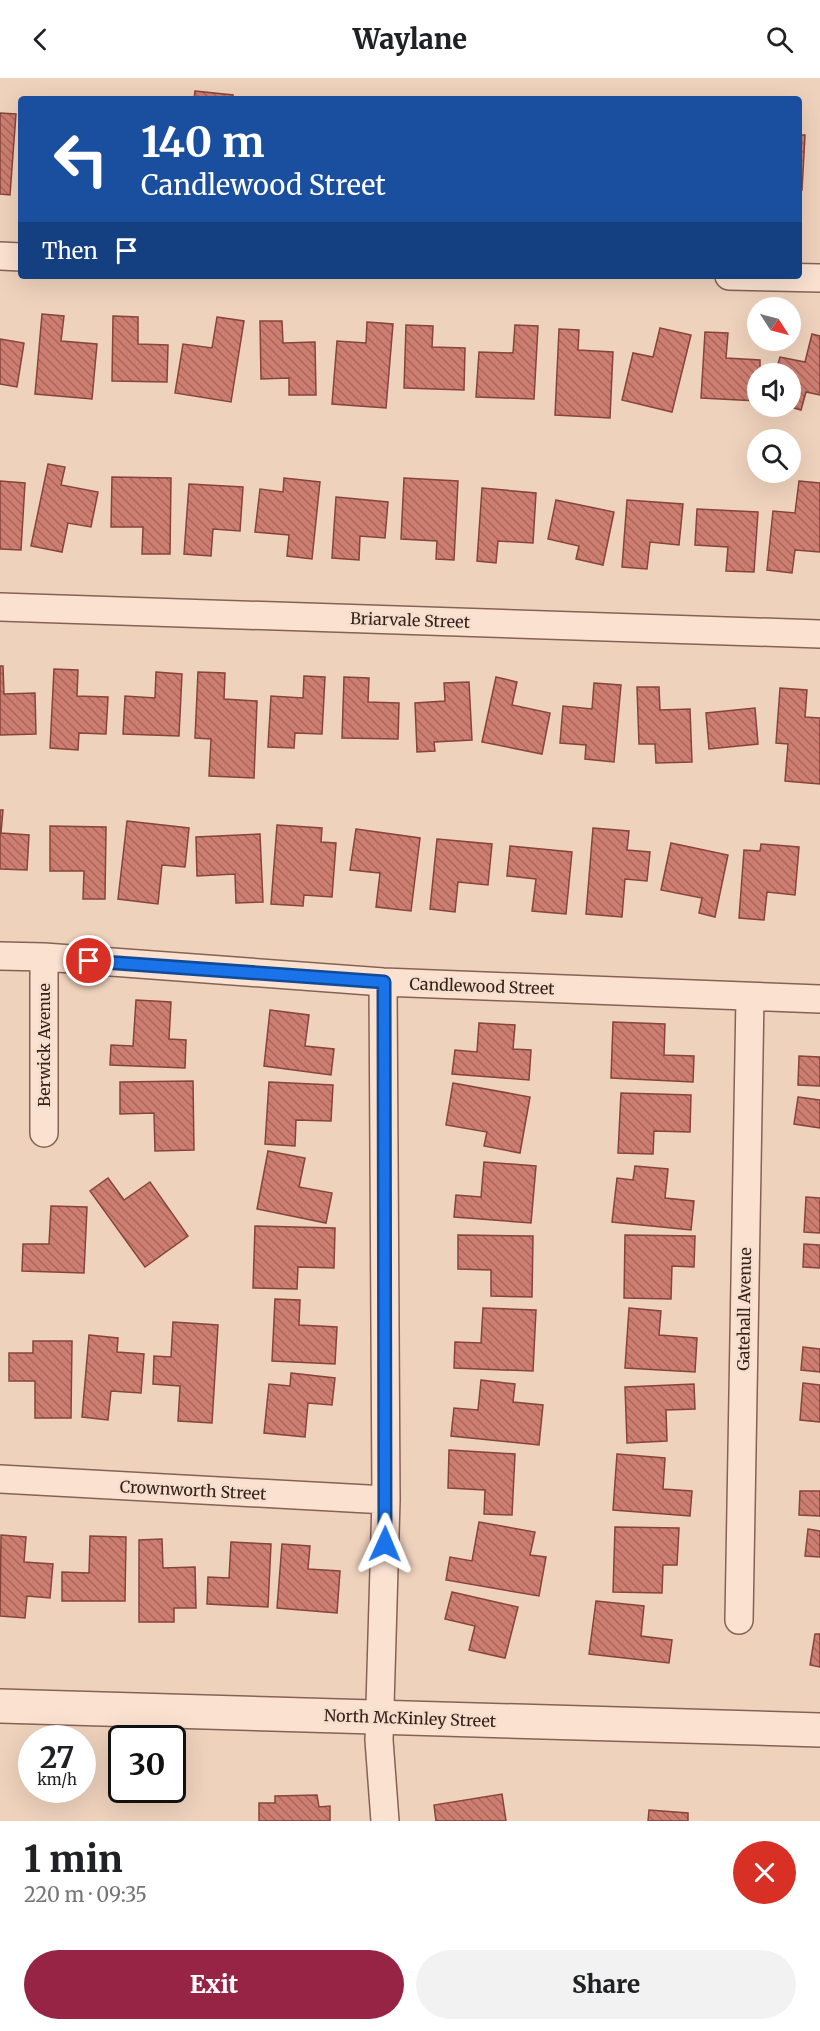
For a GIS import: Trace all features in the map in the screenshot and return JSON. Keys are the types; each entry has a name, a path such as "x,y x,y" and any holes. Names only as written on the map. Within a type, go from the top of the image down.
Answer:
{"street":[{"path":"0,256 18,257"},
{"path":"802,278 820,279"},
{"name":"Briarvale Street","path":"0,607 820,634"},
{"name":"Candlewood Street","path":"0,956 44,957 384,982 820,999"},
{"name":"Berwick Avenue","path":"44,957 44,1133"},
{"path":"384,982 386,1500 379,1740 385,1821"},
{"name":"Gatehall Avenue","path":"739,1620 750,997"},
{"name":"Crownworth Street","path":"0,1479 386,1500"},
{"name":"North McKinley Street","path":"0,1706 820,1730"}],"building":[{"path":"195,91 233,95 233,96 194,96"},
{"path":"0,113 16,114 10,195 0,194"},
{"path":"802,135 805,135 802,190"},
{"path":"42,314 64,316 61,341 97,344 92,399 35,394"},
{"path":"113,316 138,317 138,344 168,345 167,382 112,381"},
{"path":"217,317 244,321 231,402 175,393 183,344 212,348"},
{"path":"260,321 282,321 283,343 315,342 316,395 289,395 289,378 261,379"},
{"path":"367,322 393,324 386,408 332,404 337,341 366,343"},
{"path":"406,325 433,326 432,347 465,348 464,390 404,388"},
{"path":"515,325 538,326 534,399 476,397 479,352 513,353"},
{"path":"660,328 691,335 672,412 622,400 633,353 653,357"},
{"path":"559,329 579,330 578,350 613,352 610,418 555,415"},
{"path":"705,332 728,333 726,358 760,360 760,363 747,363 747,400 701,398"},
{"path":"812,334 820,336 820,395 806,392 801,410 801,363 778,363 780,357 805,362"},
{"path":"0,339 24,343 17,387 0,384"},
{"path":"48,464 65,467 61,485 98,492 91,527 68,523 62,552 31,546"},
{"path":"112,477 171,478 170,554 142,554 143,527 111,527"},
{"path":"284,478 320,482 312,559 287,556 289,535 255,532 260,489 283,492"},
{"path":"404,478 458,481 454,560 436,559 437,541 401,539"},
{"path":"0,481 25,483 21,550 0,549"},
{"path":"801,481 820,483 820,552 795,550 792,573 767,570 773,511 795,513 799,483"},
{"path":"189,484 243,487 240,531 213,529 211,556 184,554"},
{"path":"482,488 536,493 533,543 498,541 496,563 477,561"},
{"path":"336,497 388,502 385,538 360,536 359,560 332,558"},
{"path":"556,500 614,512 603,565 576,559 579,546 548,539"},
{"path":"627,500 683,504 679,545 650,542 647,569 622,567"},
{"path":"697,509 758,512 754,572 726,571 728,547 695,545"},
{"path":"0,666 3,666 4,694 35,693 36,734 0,735"},
{"path":"54,669 78,670 77,696 108,697 106,734 79,733 78,750 50,748"},
{"path":"156,672 182,674 179,736 123,734 125,696 155,698"},
{"path":"198,672 225,673 224,699 257,701 254,778 209,776 211,739 195,738"},
{"path":"304,676 325,677 322,734 295,733 294,748 268,747 271,696 303,698"},
{"path":"344,677 369,678 368,702 399,703 398,739 342,738"},
{"path":"496,677 517,682 512,705 550,713 542,754 482,742"},
{"path":"469,682 472,740 434,742 435,751 417,752 415,703 445,701 444,683"},
{"path":"594,683 621,685 614,762 585,759 586,745 560,743 563,706 592,709"},
{"path":"637,687 659,687 660,710 690,709 692,762 656,763 655,744 639,744"},
{"path":"780,688 807,690 805,717 820,718 820,784 785,781 788,744 776,743"},
{"path":"755,708 758,744 709,749 706,713"},
{"path":"0,810 3,810 1,833 29,835 27,870 0,869"},
{"path":"127,821 189,828 185,867 162,865 158,904 118,899"},
{"path":"277,825 322,828 321,842 336,843 332,897 304,895 303,906 271,904"},
{"path":"50,826 106,827 105,899 83,899 84,871 50,871"},
{"path":"593,828 629,831 627,850 650,852 647,881 625,879 622,917 586,914"},
{"path":"356,829 420,838 411,911 376,907 380,873 350,870"},
{"path":"260,834 263,902 236,903 235,874 197,876 196,837"},
{"path":"437,839 492,844 488,885 458,882 455,912 430,909"},
{"path":"671,843 728,855 715,917 699,913 702,898 661,890"},
{"path":"761,844 799,847 795,895 767,892 764,920 739,918 744,850 760,851"},
{"path":"510,846 572,852 566,914 532,911 536,879 507,876"},
{"path":"136,1000 171,1002 169,1039 186,1040 185,1068 110,1065 111,1045 133,1046"},
{"path":"270,1010 309,1015 305,1046 334,1049 331,1075 264,1066"},
{"path":"613,1022 665,1024 664,1055 694,1056 693,1082 611,1078"},
{"path":"479,1023 515,1025 513,1049 531,1050 529,1080 452,1074 455,1050 477,1052"},
{"path":"799,1056 820,1057 820,1086 798,1085"},
{"path":"193,1081 194,1150 155,1151 154,1113 120,1114 120,1082"},
{"path":"269,1082 333,1085 331,1121 296,1120 295,1146 265,1144"},
{"path":"453,1083 530,1097 520,1153 484,1146 487,1132 446,1125"},
{"path":"621,1093 691,1095 690,1132 654,1131 653,1154 618,1153"},
{"path":"798,1097 820,1100 820,1128 794,1124"},
{"path":"268,1151 305,1158 299,1187 332,1193 326,1223 257,1209"},
{"path":"484,1162 536,1166 531,1223 454,1217 456,1195 481,1197"},
{"path":"635,1166 668,1169 665,1198 694,1201 691,1230 612,1222 617,1178 633,1180"},
{"path":"108,1178 124,1200 150,1182 188,1236 145,1267 90,1191"},
{"path":"806,1197 820,1198 820,1233 804,1232"},
{"path":"51,1206 87,1207 84,1273 22,1271 23,1244 49,1244"},
{"path":"255,1226 335,1228 334,1268 298,1267 297,1289 253,1288"},
{"path":"458,1235 533,1236 532,1297 491,1296 491,1270 458,1269"},
{"path":"625,1235 695,1236 694,1267 672,1266 671,1299 624,1298"},
{"path":"804,1244 820,1245 820,1268 803,1267"},
{"path":"275,1299 300,1300 299,1325 337,1327 335,1364 272,1361"},
{"path":"483,1308 536,1310 533,1371 454,1368 455,1342 481,1343"},
{"path":"629,1308 661,1311 659,1335 697,1338 695,1372 625,1368"},
{"path":"173,1322 218,1325 212,1423 178,1421 180,1386 153,1384 154,1356 171,1357"},
{"path":"89,1335 118,1338 117,1352 144,1354 141,1393 111,1391 108,1420 82,1417"},
{"path":"33,1341 72,1341 71,1418 35,1418 35,1381 9,1381 9,1353 33,1353"},
{"path":"803,1347 820,1349 820,1372 801,1370"},
{"path":"291,1373 335,1378 332,1405 308,1403 305,1437 264,1433 269,1384 290,1386"},
{"path":"481,1380 515,1384 513,1402 543,1405 539,1445 451,1436 454,1408 478,1410"},
{"path":"803,1383 820,1385 820,1422 800,1420"},
{"path":"694,1384 695,1409 666,1410 667,1441 627,1443 625,1387"},
{"path":"449,1450 515,1454 512,1515 484,1514 485,1490 448,1488"},
{"path":"617,1454 665,1458 663,1489 692,1491 690,1516 613,1510"},
{"path":"800,1491 820,1491 820,1516 799,1515"},
{"path":"479,1522 535,1532 530,1555 546,1557 539,1596 446,1580 450,1557 472,1561"},
{"path":"615,1527 679,1528 677,1565 663,1565 662,1593 613,1592"},
{"path":"808,1529 820,1531 820,1557 805,1556"},
{"path":"1,1535 26,1537 24,1562 53,1564 50,1598 27,1596 25,1618 0,1616"},
{"path":"90,1536 126,1537 125,1601 62,1601 62,1572 89,1573"},
{"path":"162,1539 163,1568 195,1567 196,1608 174,1608 174,1622 139,1622 139,1540"},
{"path":"231,1542 271,1544 268,1607 207,1604 208,1577 229,1578"},
{"path":"282,1544 310,1546 308,1569 340,1571 337,1613 277,1608"},
{"path":"452,1592 518,1607 505,1658 469,1650 475,1626 445,1619"},
{"path":"596,1601 644,1606 641,1636 672,1640 669,1663 589,1654"},
{"path":"815,1634 820,1634 820,1667 810,1665"},
{"path":"502,1794 506,1821 436,1821 434,1805"},
{"path":"317,1795 319,1807 330,1806 330,1821 259,1821 259,1803 275,1803 275,1796"},
{"path":"649,1810 688,1813 688,1821 648,1821"}],"route":[{"path":"89,961 384,982 385,1544"}]}
